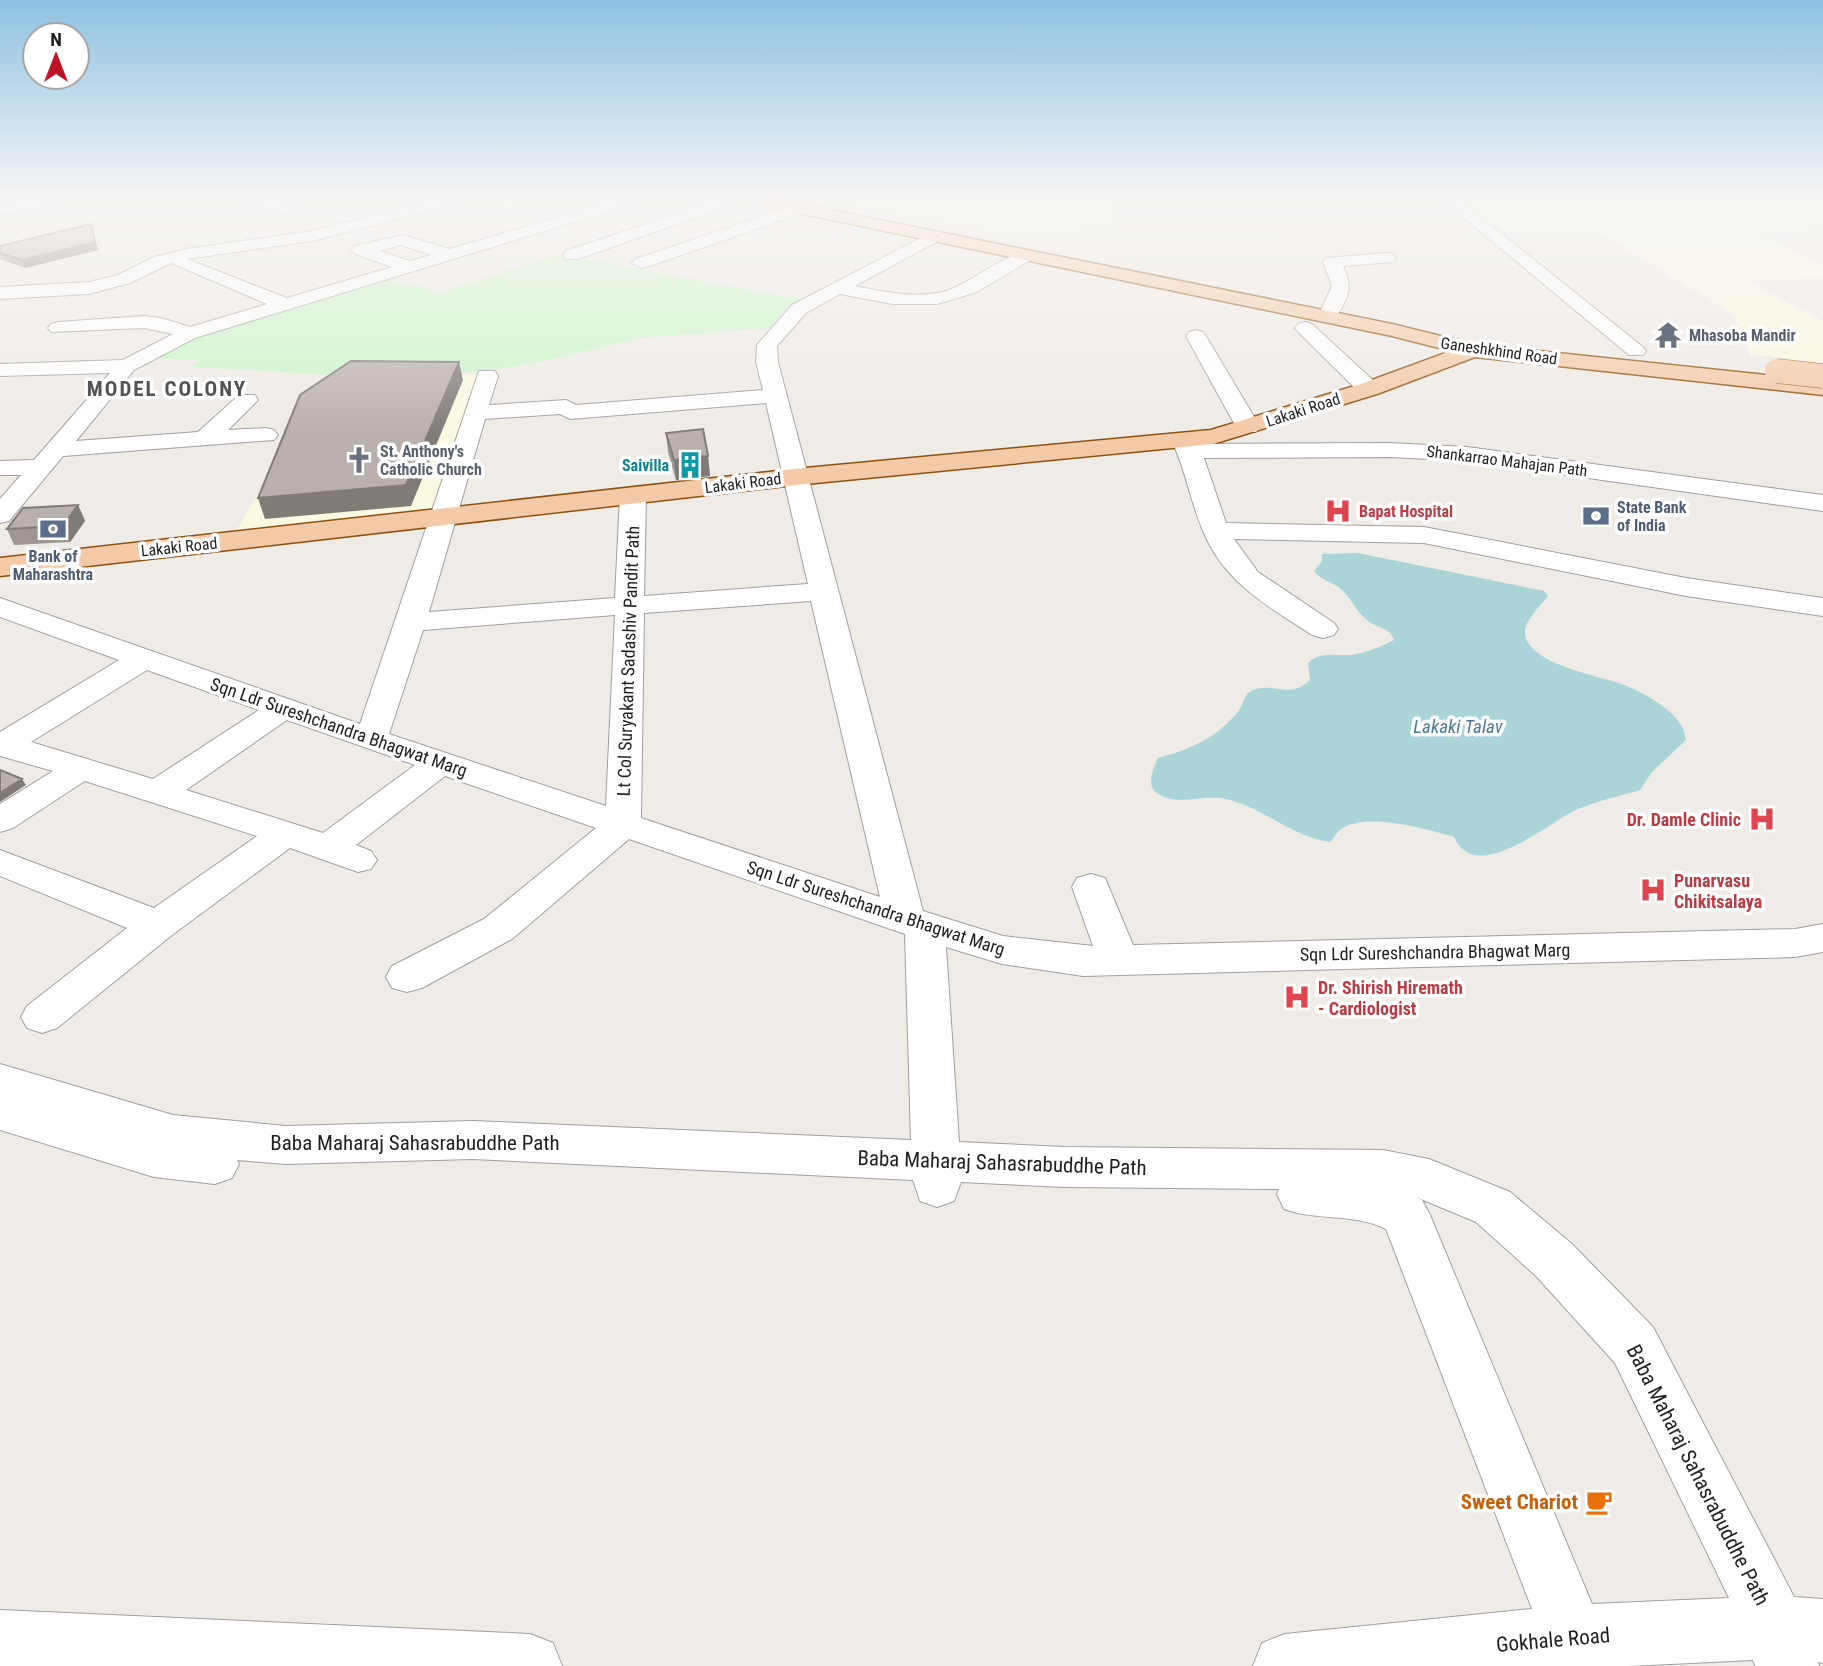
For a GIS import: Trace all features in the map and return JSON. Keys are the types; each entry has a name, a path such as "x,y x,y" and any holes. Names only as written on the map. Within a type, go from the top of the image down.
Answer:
{"main road":[{"name":"Ganeshkhind Road","path":"1150,280 1392,327 1636,351 1782,375 1823,388"},
{"name":"Ganeshkhind Road","path":"1179,280 1331,310 1473,350 1782,375 1823,370"},
{"path":"1392,327 1463,343 1782,375 1823,382"},
{"name":"Lakaki Road","path":"0,567 795,477 1186,446 1370,388 1473,350"},
{"path":"1782,375 1823,376"}],"street":[{"path":"0,293 89,288 121,280"},
{"path":"224,280 287,305"},
{"path":"0,515 127,366 188,334 369,280"},
{"path":"852,280 799,309 767,345 767,362 824,591 915,923 937,1174"},
{"path":"836,288 922,299 948,296 981,280"},
{"path":"1331,310 1339,298 1341,280"},
{"path":"1548,280 1636,351"},
{"path":"58,328 155,323 177,326 188,334"},
{"path":"1305,328 1370,388"},
{"path":"1196,336 1248,428"},
{"path":"0,370 127,366"},
{"path":"372,739 488,376"},
{"path":"476,413 775,396"},
{"path":"205,439 247,400"},
{"path":"0,468 49,458 205,439 266,435"},
{"path":"1186,446 1227,555 1246,578 1323,629"},
{"name":"Shankarrao Mahajan Path","path":"1186,446 1467,454 1823,503"},
{"name":"Lt Col Suryakant Sadashiv Pandit Path","path":"623,825 633,496"},
{"path":"1216,531 1424,535 1645,580 1823,607"},
{"path":"411,622 824,591"},
{"name":"Sqn Ldr Sureshchandra Bhagwat Marg","path":"4,613 144,658 623,825 1002,950 1083,961 1814,942"},
{"path":"1,745 144,658"},
{"path":"155,794 284,708"},
{"path":"1,745 286,833 343,854 440,762"},
{"path":"0,820 80,769"},
{"path":"407,977 498,929 623,825"},
{"path":"42,1017 159,925 286,833"},
{"path":"0,862 159,925"},
{"path":"1091,887 1118,960"},
{"name":"Baba Maharaj Sahasrabuddhe Path","path":"0,1082 173,1134 286,1145 472,1140 937,1174 1066,1193 1349,1194 1380,1202 1405,1215 1574,1637"},
{"name":"Baba Maharaj Sahasrabuddhe Path","path":"0,1111 154,1157 274,1169 464,1164 937,1174 1065,1167 1384,1170 1429,1179 1493,1207 1554,1260 1634,1345 1795,1641"},
{"name":"Gokhale Road","path":"1285,1666 1574,1637 1795,1641"},
{"path":"0,1642 530,1666"}],"shaded area":[{"path":"1677,280 1779,280 1748,281 1823,321 1823,362 1751,355 1733,314"},
{"name":"St. Anthony's Catholic Church","path":"477,374 431,512 236,532 301,418 351,380"}],"green space":[{"path":"378,280 391,280 442,292 480,280 697,280 804,300 790,307 769,328 639,338 563,357 489,371 355,376 191,367 200,360 151,358 175,344"}],"water":[{"name":"Lakaki Talav","path":"1358,553 1544,591 1548,596 1531,617 1525,631 1528,642 1536,651 1563,666 1619,683 1653,700 1676,718 1683,728 1686,740 1652,772 1640,790 1578,809 1514,846 1496,853 1479,855 1464,851 1454,837 1396,823 1364,822 1351,825 1340,830 1330,842 1302,834 1252,808 1226,799 1172,799 1153,790 1151,781 1158,758 1192,747 1211,736 1238,712 1245,697 1253,690 1295,689 1310,680 1308,663 1319,656 1357,654 1394,640 1386,630 1364,617 1342,590 1314,571 1322,561 1322,554"}],"building":[{"name":"St. Anthony's Catholic Church","path":"351,361 459,362 406,485 258,498 300,395"},
{"path":"703,429 708,456 674,460 666,433"},
{"path":"78,505 63,526 7,529 23,508"},
{"path":"0,770 22,779 0,793"}],"place":[{"name":"Mhasoba Mandir","path":"1668,335"},
{"name":"St. Anthony's Catholic Church","path":"359,460"},
{"name":"Saivilla","path":"690,465"},
{"name":"Bapat Hospital","path":"1338,511"},
{"name":"State Bank of India","path":"1596,516"},
{"name":"Bank of Maharashtra","path":"53,529"},
{"name":"Dr. Damle Clinic","path":"1762,819"},
{"name":"Punarvasu Chikitsalaya","path":"1653,890"},
{"name":"Dr. Shirish Hiremath - Cardiologist","path":"1297,997"},
{"name":"Sweet Chariot","path":"1599,1502"}],"district":[{"name":"MODEL COLONY","path":"167,389"}]}
